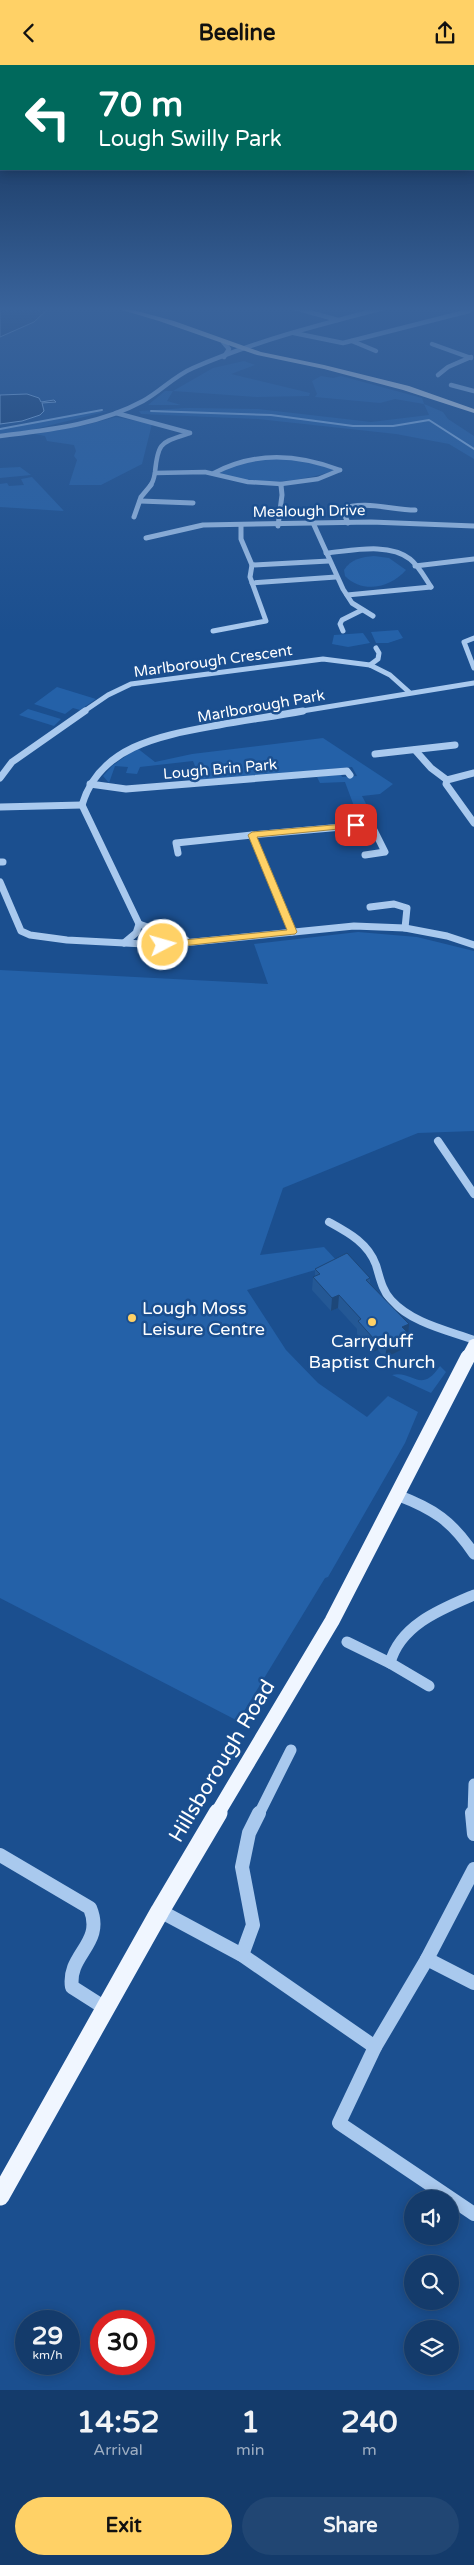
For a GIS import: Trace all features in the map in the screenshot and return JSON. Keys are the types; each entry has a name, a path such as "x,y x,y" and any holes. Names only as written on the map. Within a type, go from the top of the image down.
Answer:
{"main road":[{"name":"Hillsborough Road","path":"0,2196 160,1911 332,1621 474,1345"}],"street":[{"path":"0,436 80,423 107,416"},
{"path":"125,416 190,433 165,442 157,450 152,486 140,501 134,517"},
{"path":"155,473 214,473 248,482 281,484 318,479 340,470 311,459 279,456 237,461 214,473"},
{"path":"278,526 278,509 284,497 281,484"},
{"path":"140,501 193,503"},
{"path":"348,523 342,509 352,505 390,510 415,510"},
{"name":"Mealough Drive","path":"146,538 203,525 278,526 390,522 474,527"},
{"path":"213,631 266,621 250,577 252,565 241,539 241,525"},
{"path":"314,525 336,577 352,603 373,616"},
{"path":"326,553 384,550 396,552 404,555 431,587 347,595"},
{"path":"415,566 474,559"},
{"path":"252,565 329,561"},
{"path":"252,583 336,577"},
{"path":"343,631 340,624 342,620 362,610"},
{"path":"474,639 464,642 463,646 474,668"},
{"path":"370,665 378,659 379,653 376,648"},
{"name":"Marlborough Crescent","path":"0,778 12,762 41,741 108,695 131,684 308,660 370,665 386,673 408,692"},
{"name":"Marlborough Park","path":"82,805 90,784 98,771 138,744 164,735 408,692 474,683"},
{"path":"375,754 455,745"},
{"path":"415,750 431,768 447,780"},
{"name":"Lough Brin Park","path":"90,784 126,789 348,771 350,775"},
{"path":"447,780 474,773"},
{"path":"447,780 446,784 474,823"},
{"path":"0,807 82,805 139,924 181,940 194,941"},
{"path":"178,853 176,843 365,825 373,829 385,853 365,855"},
{"path":"252,835 292,932"},
{"path":"0,882 21,931 30,935 163,945 354,926 405,928 447,936 474,945"},
{"path":"370,907 394,904 407,908 405,928"},
{"path":"124,943 136,933 139,924"},
{"path":"438,1141 474,1194"},
{"path":"329,1222 348,1231 362,1243 372,1257 378,1281 385,1293 406,1313 474,1340"},
{"path":"397,1495 431,1508 446,1517 460,1531 474,1554"},
{"path":"390,1663 391,1652 397,1644 420,1623 474,1595"},
{"path":"347,1642 429,1685"},
{"path":"242,1955 253,1925 242,1867 249,1833 290,1750"},
{"path":"474,1785 472,1806 474,1834"},
{"path":"0,1855 90,1908 95,1920 94,1932 70,1973 72,1987 105,2008"},
{"path":"474,1869 427,1959 375,2047 339,2123 474,2214"},
{"path":"160,1911 242,1955 375,2047"},
{"path":"427,1959 474,1983"}],"shaded area":[{"path":"0,416 38,416 22,421 0,424"},
{"path":"73,416 90,416 27,431 0,434 0,428"},
{"path":"176,416 314,416 371,422 425,416 446,416 474,436 474,459 449,444 396,434 258,419"},
{"path":"116,417 152,424 142,464 101,485 69,485 77,460 74,456 76,451 74,445 47,441 45,436 35,434 82,426"},
{"path":"262,459 298,459 335,470 309,477 277,482 245,481 220,473 232,466"},
{"path":"20,467 31,475 0,478 0,468"},
{"path":"32,477 64,511 0,507 0,484 7,483 9,486 24,485 21,479"},
{"path":"374,556 389,558 406,570 392,581 376,587 360,585 352,582 345,576 344,570 350,563 361,558"},
{"path":"398,630 403,638 388,643 376,643 371,632"},
{"path":"363,633 370,643 348,647 332,644 334,635"},
{"path":"57,687 96,699 80,710 73,708 65,714 34,704"},
{"path":"28,709 61,719 54,726 19,715"},
{"path":"323,738 393,784 380,794 362,796 372,815 358,817 345,782 320,783 317,777 341,774 342,777 357,776 352,767 201,781 193,761 140,767 137,774 126,773 128,767 115,766 109,783 103,776 112,766 137,748 155,762 192,754"},
{"name":"Lough Moss Leisure Centre","path":"358,932 417,937 474,951 474,1131 418,1133 283,1188 260,1255 324,1247 339,1263 247,1290 286,1350 318,1383 367,1417 388,1396 418,1412 405,1443 328,1577 325,1578 238,1721 0,1598 0,970 268,984 254,944"},
{"path":"440,1366 446,1372 431,1393 392,1375 400,1374 422,1380 433,1375"}],"building":[{"name":"Carryduff Baptist Church","path":"347,1253 370,1278 366,1280 409,1324 402,1327 409,1334 387,1345 379,1337 374,1339 358,1321 361,1319 339,1295 332,1298 313,1277 320,1274 315,1269"}],"waterway":[{"path":"0,429 72,416"},
{"path":"275,416 353,426 393,426 429,420 474,449"}],"place":[{"name":"Lough Moss Leisure Centre","path":"132,1318"},
{"name":"Carryduff Baptist Church","path":"372,1322"}],"route":[{"path":"163,945 292,932 252,835 356,825"}]}
